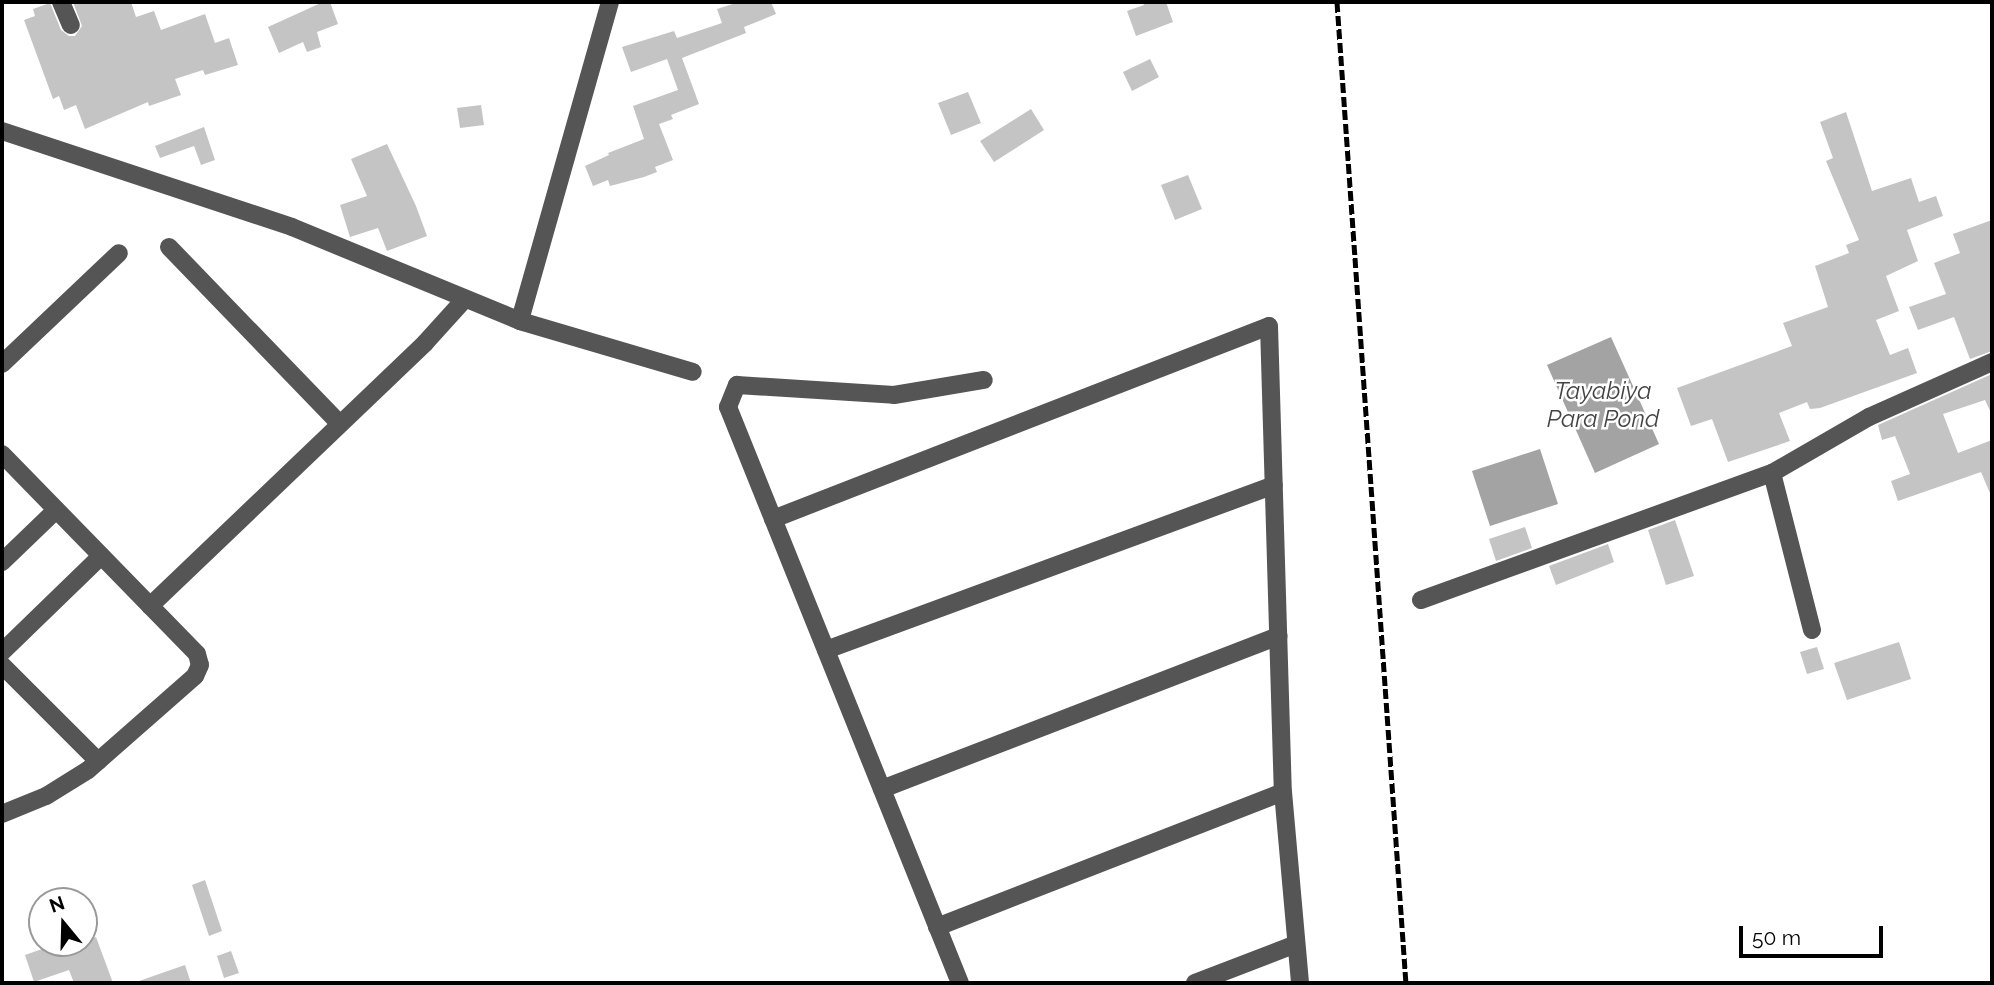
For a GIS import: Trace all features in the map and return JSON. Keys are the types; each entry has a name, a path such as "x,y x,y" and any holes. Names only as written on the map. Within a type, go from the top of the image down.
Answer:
{"street":[{"path":"61,2 71,25"},
{"path":"520,321 610,2"},
{"path":"2,131 292,227 520,321 692,372"},
{"path":"169,247 338,422"},
{"path":"2,364 119,253"},
{"path":"150,606 338,422 425,343 464,300"},
{"path":"773,519 1269,326 1283,792 1300,983"},
{"path":"1421,600 1772,473 1869,418 1992,362"},
{"path":"960,983 728,407 737,385 894,395 984,380"},
{"path":"2,454 197,654 200,665 195,676 98,761 46,796 2,814"},
{"path":"1772,473 1812,630"},
{"path":"826,650 1274,485"},
{"path":"2,562 56,510"},
{"path":"2,652 101,556"},
{"path":"882,789 1278,636"},
{"path":"2,665 98,761"},
{"path":"937,927 1283,792"},
{"path":"1195,983 1296,944"}],"water":[{"name":"Tayabiya Para Pond","path":"1611,337 1659,444 1595,473 1547,365"},
{"path":"1540,449 1558,504 1490,526 1472,471"}],"building":[{"path":"73,2 131,2 136,17 154,11 161,30 205,14 215,43 229,38 238,65 205,75 203,70 175,79 181,95 149,106 148,102 85,129 76,105 64,110 59,96 53,99 24,20 35,16 33,9 50,3 61,30 69,36 75,36 82,26"},
{"path":"323,2 330,2 338,24 317,32 321,47 307,52 303,42 279,53 268,27"},
{"path":"739,2 771,2 776,14 744,27 746,33 682,58 699,104 671,115 673,119 659,124 673,160 655,167 657,172 644,177 610,186 608,180 593,186 585,166 609,155 608,153 644,139 633,106 678,90 667,59 631,72 622,47 674,31 677,38 722,23 717,9"},
{"path":"1143,2 1166,2 1173,22 1136,36 1127,11 1144,5"},
{"path":"1150,59 1159,77 1132,91 1123,72"},
{"path":"968,92 981,123 951,135 938,103"},
{"path":"481,105 484,125 460,128 457,108"},
{"path":"1031,109 1044,130 994,162 980,141"},
{"path":"1846,112 1872,191 1911,178 1919,202 1936,196 1943,216 1907,230 1918,261 1886,276 1899,311 1876,320 1890,355 1908,348 1917,373 1820,408 1810,409 1807,402 1779,413 1790,441 1728,462 1712,419 1691,426 1677,388 1792,346 1783,323 1828,307 1815,266 1849,253 1846,245 1859,240 1826,161 1833,158 1820,122"},
{"path":"204,127 215,160 201,165 194,146 160,158 155,146"},
{"path":"387,144 427,236 387,251 378,228 350,237 340,205 367,196 351,159"},
{"path":"1188,175 1202,209 1175,220 1161,185"},
{"path":"1992,220 1992,351 1970,359 1954,317 1918,330 1909,307 1946,294 1934,263 1960,253 1953,234"},
{"path":"1992,374 1992,415 1985,400 1943,414 1958,453 1992,440 1992,498 1981,472 1898,501 1891,481 1910,474 1895,436 1882,440 1878,425"},
{"path":"1675,520 1694,576 1666,585 1648,530"},
{"path":"1525,527 1532,548 1496,561 1489,539"},
{"path":"1608,544 1614,562 1556,585 1549,566"},
{"path":"1899,642 1911,679 1847,700 1834,663"},
{"path":"1817,647 1824,669 1807,674 1800,652"},
{"path":"205,880 222,931 209,936 192,885"},
{"path":"98,942 113,983 74,983 69,970 34,982 25,955 98,957"},
{"path":"231,951 239,973 224,978 217,956"},
{"path":"185,965 191,983 139,981"}],"railway":[{"path":"1337,2 1406,983"}]}
